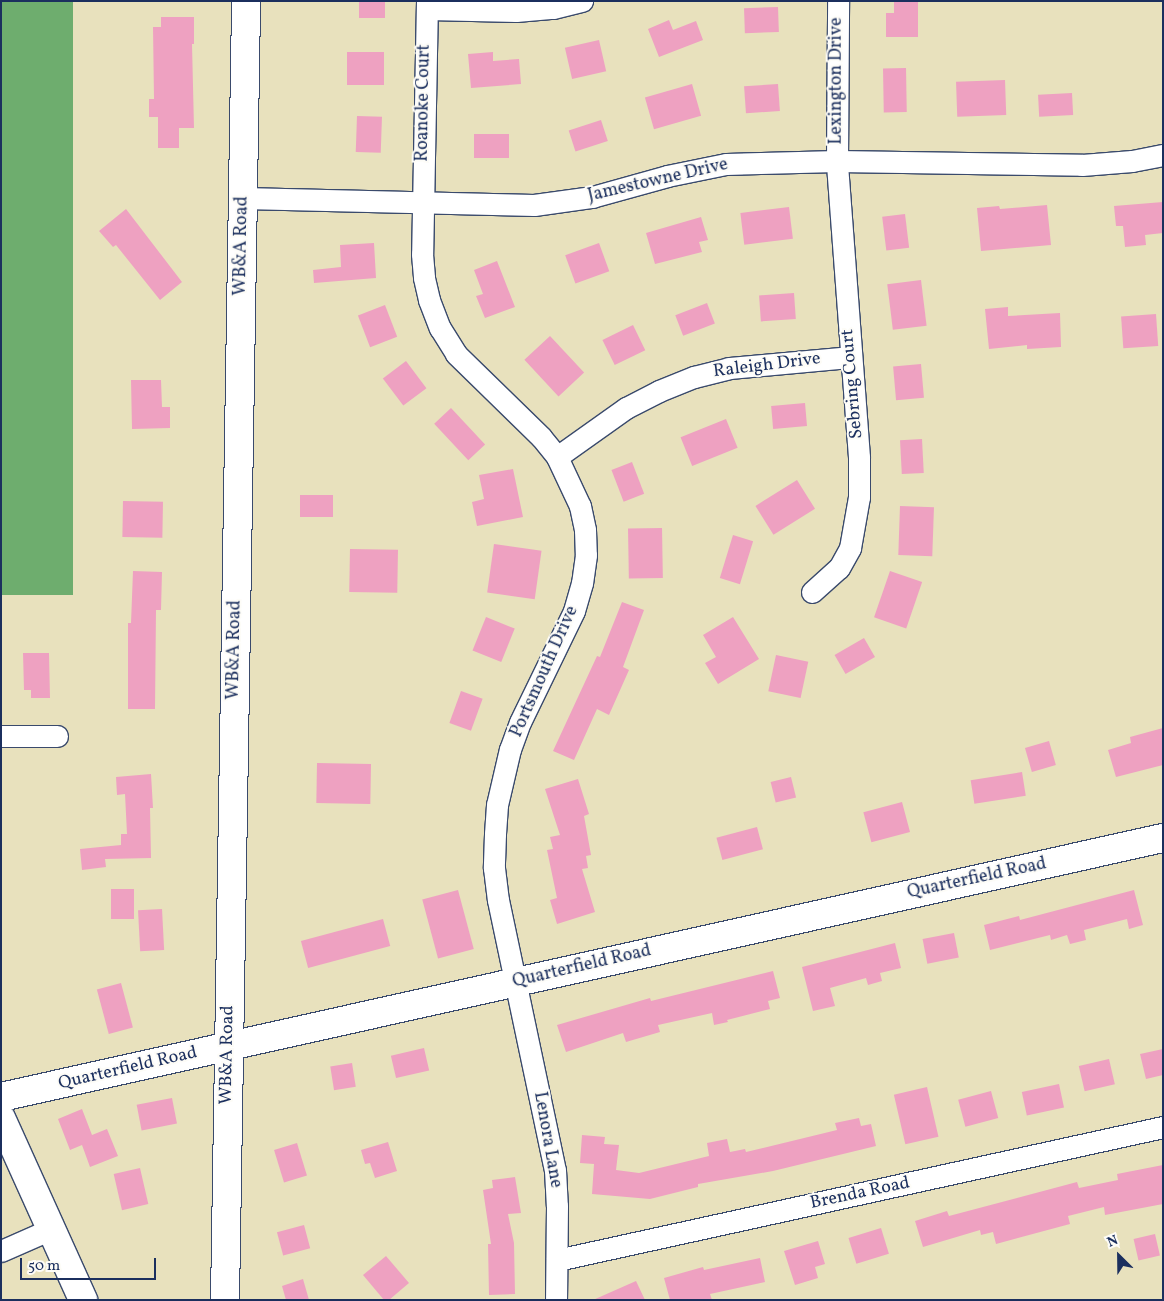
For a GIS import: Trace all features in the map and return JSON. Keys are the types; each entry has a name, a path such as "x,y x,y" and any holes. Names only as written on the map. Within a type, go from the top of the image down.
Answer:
{"street":[{"name":"WB&A Road","path":"225,1300 246,1"},
{"path":"427,5 516,11 552,8 582,1"},
{"name":"Lexington Drive","path":"837,161 838,1"},
{"name":"Roanoke Court","path":"422,204 427,5"},
{"name":"Jamestowne Drive","path":"243,198 422,204 534,205 592,197 667,176 726,164 837,161 1082,165 1163,155"},
{"name":"Sebring Court","path":"812,592 839,568 850,548 856,523 858,457 837,161"},
{"name":"Portsmouth Drive","path":"422,204 424,278 440,328 456,354 541,437 557,457 580,506 585,530 586,555 582,583 574,611 520,722 503,775 497,805 494,868 515,982"},
{"name":"Raleigh Drive","path":"557,457 626,408 659,390 694,377 730,368 850,357"},
{"path":"1,736 57,736"},
{"name":"Quarterfield Road","path":"1,1097 1163,838"},
{"name":"Lenora Lane","path":"515,982 555,1170 556,1300"},
{"path":"1,1118 83,1300"},
{"name":"Brenda Road","path":"557,1260 1163,1127"},
{"path":"1,1251 51,1228"}],"green space":[{"path":"1,1 73,1 73,595 1,595"}],"building":[{"path":"359,1 385,1 385,18 359,18"},
{"path":"894,1 918,1 918,37 886,37 886,13 894,13"},
{"path":"778,7 779,32 745,33 744,8"},
{"path":"161,17 194,17 194,44 192,44 194,128 179,128 179,148 158,148 158,117 149,117 149,99 154,99 153,27 161,27"},
{"path":"669,20 673,30 696,21 703,40 659,57 648,29"},
{"path":"599,40 606,71 572,79 565,48"},
{"path":"347,52 384,52 384,85 347,85"},
{"path":"493,52 493,61 519,59 521,84 471,88 468,54"},
{"path":"883,68 906,68 907,112 884,112"},
{"path":"1005,80 1006,115 957,117 956,82"},
{"path":"692,84 701,116 654,129 645,98"},
{"path":"778,84 780,111 746,113 744,86"},
{"path":"1072,93 1073,115 1039,117 1038,95"},
{"path":"357,116 382,117 381,153 356,152"},
{"path":"601,120 608,141 575,151 569,131"},
{"path":"474,134 509,134 509,158 474,158"},
{"path":"1163,202 1163,233 1145,235 1146,245 1125,247 1123,226 1116,226 1114,206"},
{"path":"1047,205 1051,245 981,251 977,208 999,206 1000,209"},
{"path":"789,207 793,239 744,245 740,213"},
{"path":"126,209 182,282 160,300 116,245 113,247 99,231"},
{"path":"905,214 909,248 886,251 882,217"},
{"path":"701,217 708,240 699,242 702,252 655,264 646,233"},
{"path":"374,243 376,278 314,283 313,270 341,267 340,245"},
{"path":"599,243 609,271 575,284 565,255"},
{"path":"497,261 515,307 485,318 476,296 483,294 474,270"},
{"path":"921,280 927,326 893,330 887,284"},
{"path":"794,293 796,319 761,321 759,295"},
{"path":"707,303 715,324 683,336 675,315"},
{"path":"385,305 397,337 370,347 358,315"},
{"path":"1008,307 1008,316 1060,313 1061,347 1027,349 1027,345 989,349 985,309"},
{"path":"1156,314 1158,346 1123,348 1121,316"},
{"path":"633,325 645,350 615,365 602,340"},
{"path":"550,336 584,373 559,396 524,360"},
{"path":"406,361 426,388 403,406 383,378"},
{"path":"921,364 924,398 896,400 893,366"},
{"path":"131,380 161,380 162,407 170,407 170,428 132,429"},
{"path":"805,403 807,426 773,429 771,406"},
{"path":"451,408 485,445 468,460 434,424"},
{"path":"726,419 738,448 692,466 681,437"},
{"path":"922,439 924,473 902,474 900,440"},
{"path":"632,462 644,494 624,502 611,470"},
{"path":"513,469 523,517 477,526 472,502 484,499 479,475"},
{"path":"797,480 815,509 773,535 755,506"},
{"path":"300,495 333,495 333,517 300,517"},
{"path":"123,501 163,502 162,538 122,537"},
{"path":"900,506 934,507 932,556 898,555"},
{"path":"662,528 663,578 629,579 628,529"},
{"path":"733,535 753,541 740,584 720,578"},
{"path":"494,544 542,551 535,599 487,593"},
{"path":"350,549 398,550 397,593 349,592"},
{"path":"133,571 162,572 161,610 156,610 155,709 128,709 128,623 131,623"},
{"path":"890,571 922,582 906,628 874,617"},
{"path":"622,602 644,610 623,667 629,670 609,715 597,709 574,760 553,751 597,656 600,657"},
{"path":"486,617 515,629 501,662 473,650"},
{"path":"733,617 759,659 718,684 705,663 716,657 703,635"},
{"path":"864,638 875,657 846,674 835,655"},
{"path":"23,653 49,653 50,698 31,698 31,690 24,690"},
{"path":"776,655 808,662 801,698 768,691"},
{"path":"461,691 483,699 471,731 449,723"},
{"path":"1163,728 1163,765 1116,777 1108,750 1131,743 1130,737"},
{"path":"1049,741 1056,765 1032,772 1025,748"},
{"path":"317,763 371,764 370,804 316,803"},
{"path":"1022,772 1026,796 974,804 971,780"},
{"path":"151,774 153,808 150,808 151,858 105,859 106,867 82,870 80,849 121,845 121,834 127,834 125,794 117,795 116,777"},
{"path":"791,777 796,797 776,802 771,782"},
{"path":"578,779 589,814 584,816 591,855 586,856 588,868 582,869 595,912 557,924 550,900 557,898 547,850 553,849 550,837 560,835 545,789"},
{"path":"902,802 910,832 871,842 863,812"},
{"path":"757,827 763,849 722,860 716,838"},
{"path":"111,889 134,889 134,919 111,919"},
{"path":"458,890 474,949 438,958 422,900"},
{"path":"1134,890 1143,925 1129,929 1127,919 1084,930 1086,940 1070,944 1067,935 1051,940 1050,935 990,950 984,925 1019,916 1020,920"},
{"path":"162,909 164,950 140,951 138,910"},
{"path":"383,919 390,946 308,968 301,941"},
{"path":"954,933 959,958 927,964 923,939"},
{"path":"895,943 901,968 880,973 882,981 868,985 866,978 830,988 835,1006 813,1011 802,967"},
{"path":"773,971 780,998 768,1001 770,1009 727,1020 728,1022 714,1025 712,1013 658,1025 660,1032 626,1042 623,1033 566,1052 557,1025 650,998 651,1001"},
{"path":"121,983 133,1027 109,1034 97,989"},
{"path":"424,1048 429,1070 396,1078 391,1056"},
{"path":"1163,1049 1163,1075 1146,1079 1140,1054"},
{"path":"1109,1059 1115,1084 1085,1091 1079,1066"},
{"path":"352,1063 356,1087 334,1090 330,1066"},
{"path":"1059,1084 1064,1107 1027,1115 1022,1092"},
{"path":"927,1087 938,1137 905,1144 894,1095"},
{"path":"991,1091 998,1118 965,1127 958,1100"},
{"path":"172,1098 177,1124 142,1130 137,1105"},
{"path":"82,1109 92,1135 107,1129 118,1156 90,1167 82,1145 70,1150 58,1119"},
{"path":"859,1118 861,1126 871,1124 876,1146 773,1171 698,1184 698,1187 650,1199 592,1194 594,1164 580,1163 582,1135 605,1137 604,1144 619,1145 616,1170 639,1173 709,1156 707,1143 727,1139 730,1152 745,1149 746,1152 837,1130 835,1123"},
{"path":"388,1142 397,1171 375,1178 370,1163 365,1164 361,1150"},
{"path":"297,1143 307,1176 284,1183 274,1150"},
{"path":"1163,1165 1163,1204 1105,1215 1104,1207 1068,1216 1070,1224 996,1244 993,1232 981,1235 980,1230 923,1247 915,1221 947,1211 949,1216 1077,1182 1079,1188 1118,1180 1117,1174"},
{"path":"140,1168 148,1204 122,1210 114,1174"},
{"path":"515,1177 521,1213 508,1214 514,1243 515,1294 489,1295 488,1244 491,1244 483,1190 493,1188 492,1180"},
{"path":"304,1225 310,1248 283,1255 277,1232"},
{"path":"881,1228 889,1254 856,1264 848,1238"},
{"path":"1155,1234 1160,1255 1139,1260 1134,1239"},
{"path":"818,1241 825,1264 815,1267 818,1278 795,1285 784,1251"},
{"path":"386,1256 409,1283 389,1300 384,1300 363,1275"},
{"path":"760,1258 765,1282 710,1294 712,1300 670,1300 664,1278 703,1267 704,1270"},
{"path":"303,1279 309,1300 286,1300 282,1286"},
{"path":"636,1281 645,1300 593,1300"}]}
